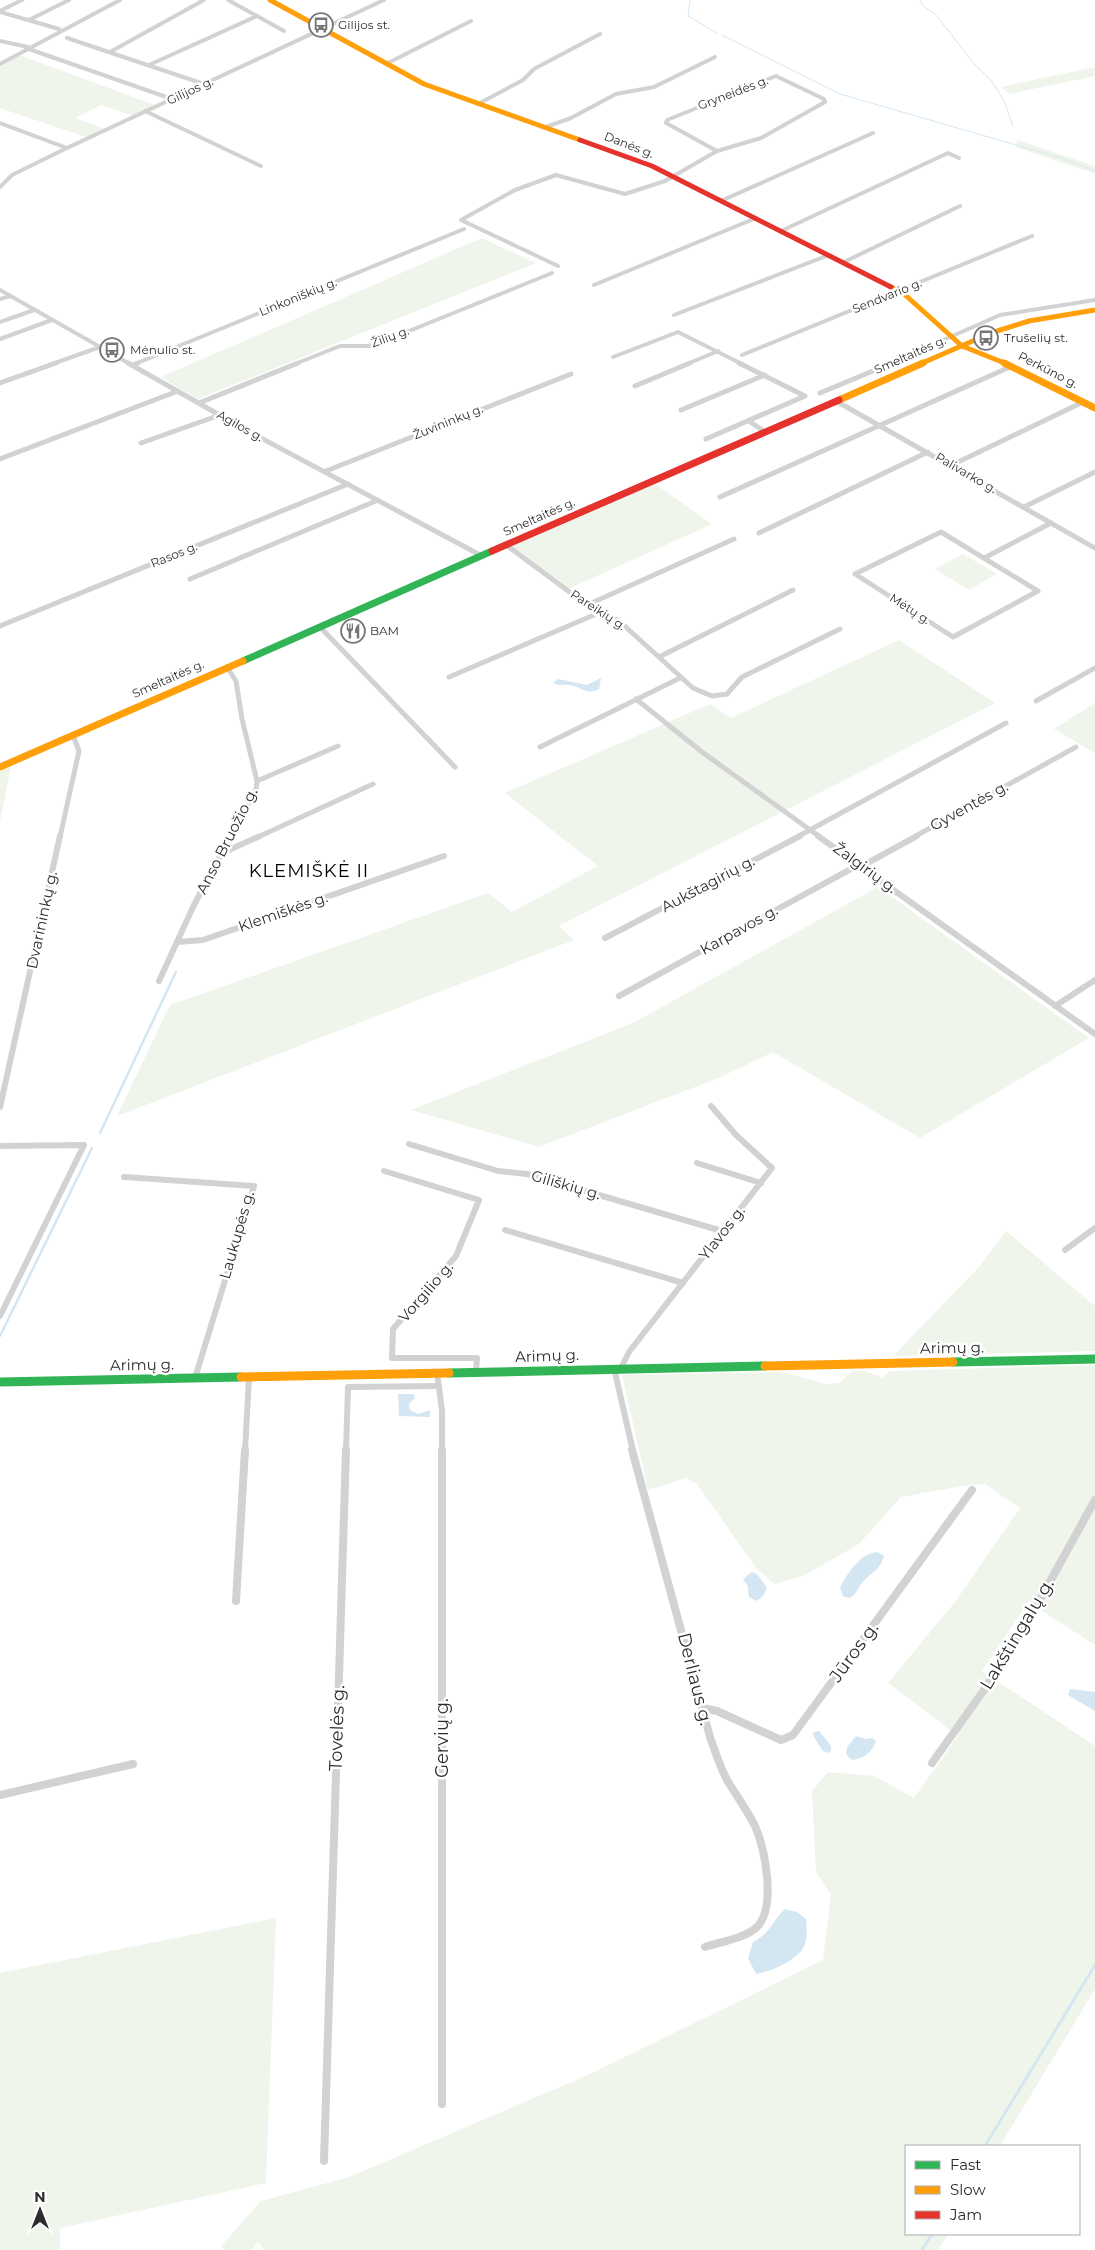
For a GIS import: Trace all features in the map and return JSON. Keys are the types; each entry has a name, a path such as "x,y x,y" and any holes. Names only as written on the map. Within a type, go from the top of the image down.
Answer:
{"main road":[{"name":"Danės g.","path":"274,1 424,84 546,127 675,176 723,200 899,291 962,346"},
{"name":"Smeltaitės g.","path":"0,767 962,346 1019,323 1095,310"},
{"name":"Perkūno g.","path":"962,346 1012,366 1095,408"},
{"name":"Arimų g.","path":"0,1382 1095,1359"}],"street":[{"path":"0,12 22,0"},
{"path":"29,20 69,0"},
{"path":"46,36 115,0"},
{"path":"0,64 120,0"},
{"path":"110,52 204,0"},
{"path":"228,0 284,30"},
{"name":"Gilijos g.","path":"0,187 12,175 67,148 384,0"},
{"path":"0,12 60,29"},
{"path":"148,65 257,16"},
{"path":"386,64 471,21"},
{"path":"478,104 523,80 534,69 600,34"},
{"path":"67,38 204,84"},
{"path":"0,41 27,48 172,98"},
{"path":"546,127 571,118 616,94 654,87 715,57"},
{"name":"Gryneidės g.","path":"558,266 461,220 515,190 556,175 625,194 675,176 717,151 761,138 825,102 824,99 782,77 776,76 667,120 666,123 717,151"},
{"path":"145,111 261,166"},
{"path":"0,123 67,148"},
{"path":"723,200 873,133"},
{"path":"781,231 948,153 959,158"},
{"path":"844,262 960,206"},
{"path":"594,285 756,218"},
{"name":"Linkoniškių g.","path":"133,365 464,229"},
{"name":"Sendvario g.","path":"742,355 1032,236"},
{"path":"674,315 829,255"},
{"name":"Žilių g.","path":"199,403 340,346 372,346 552,273"},
{"name":"Agilos g.","path":"0,290 220,415 482,556"},
{"path":"0,299 10,296"},
{"path":"820,393 951,338 958,333 1005,313 1095,300"},
{"path":"0,322 34,310"},
{"path":"0,339 52,320"},
{"path":"613,357 678,332 804,394 804,398 706,439"},
{"path":"0,383 100,347"},
{"path":"635,386 718,351"},
{"path":"720,497 1012,366"},
{"name":"Žuvininkų g.","path":"326,471 571,374"},
{"path":"681,410 765,375"},
{"path":"0,459 178,391"},
{"name":"Palivarko g.","path":"836,401 882,425 1095,548"},
{"path":"952,465 1083,402"},
{"path":"141,443 220,415"},
{"path":"749,421 765,432"},
{"path":"759,533 928,452"},
{"path":"1024,507 1095,472"},
{"name":"Rasos g.","path":"0,626 348,484"},
{"path":"190,579 378,500"},
{"path":"984,558 1051,522"},
{"name":"Mėtų g.","path":"941,532 984,558 1038,590 953,637 855,574 941,532"},
{"path":"587,605 734,539"},
{"name":"Pareikių g.","path":"506,545 587,605 618,620 680,678 701,693 712,696 727,694 742,677 840,629"},
{"path":"659,658 793,590"},
{"path":"449,677 601,612"},
{"path":"320,627 455,767"},
{"name":"Anso Bruožio g.","path":"159,982 176,942 220,854 256,790 257,781 242,719 236,681 228,667"},
{"path":"1036,701 1095,668"},
{"path":"540,747 680,678"},
{"name":"Žalgirių g.","path":"636,699 702,752 812,829 1095,1034"},
{"name":"Aukštagirių g.","path":"605,938 812,829 1006,723"},
{"name":"Dvarininkų g.","path":"0,1107 79,751 73,735"},
{"path":"257,781 338,746"},
{"name":"Gyventės g.","path":"861,865 1076,746"},
{"path":"220,854 373,784"},
{"name":"Klemiškės g.","path":"176,942 202,940 444,856"},
{"name":"Karpavos g.","path":"620,996 861,865"},
{"path":"1055,1006 1095,980"},
{"name":"Ylavos g.","path":"618,1368 772,1168 736,1135 711,1106"},
{"name":"Giliškių g.","path":"408,1144 498,1171 527,1174 722,1231"},
{"path":"0,1146 84,1145 0,1316"},
{"path":"697,1163 761,1183"},
{"name":"Vorgilio g.","path":"384,1171 479,1200 456,1256 394,1329 392,1358 477,1358 476,1372"},
{"name":"Laukupės g.","path":"124,1176 254,1186 195,1378"},
{"path":"1065,1250 1095,1228"},
{"path":"505,1230 682,1283"},
{"name":"Derliaus g.","path":"618,1368 636,1466 710,1737 726,1778 755,1826 764,1855 768,1888 766,1910 758,1926 730,1940 705,1947"},
{"name":"Gervių g.","path":"437,1373 442,1410 442,2104"},
{"path":"236,1601 249,1377"},
{"name":"Tovelės g.","path":"324,2161 348,1387 439,1386"},
{"name":"Jūros g.","path":"703,1708 717,1711 781,1740 794,1735 972,1490"},
{"name":"Lakštingalų g.","path":"932,1763 984,1690 1037,1605 1095,1500"},
{"path":"0,1795 133,1764"}],"shaded area":[{"path":"19,55 155,105 134,116 101,105 75,118 105,129 86,137 0,108 0,67"},
{"path":"1095,67 1095,76 1009,94 1001,87"},
{"path":"1017,140 1095,166 1095,174 1016,147"},
{"path":"482,238 536,263 198,399 161,377"},
{"path":"654,483 712,524 568,589 510,546"},
{"path":"963,554 997,574 969,590 935,569"},
{"path":"899,640 995,703 559,926 574,940 117,1116 170,1005 488,893 512,912 598,866 505,793 710,704 731,718"},
{"path":"1095,703 1095,753 1054,729"},
{"path":"11,766 0,821 0,770"},
{"path":"878,887 1089,1038 920,1138 773,1052 721,1077 539,1147 411,1110 633,1023"},
{"path":"1006,1231 1095,1306 1095,1351 893,1356 980,1266"},
{"path":"1095,1365 1095,1645 1028,1602 982,1671 1095,1746 1095,1989 1001,2145 905,2145 905,2235 947,2235 938,2250 264,2250 258,2242 252,2250 225,2250 221,2246 261,2201 349,2177 586,2076 823,1960 831,1895 816,1872 812,1791 828,1772 874,1776 914,1798 958,1736 888,1683 955,1602 1020,1508 985,1484 962,1486 901,1497 859,1544 803,1576 774,1584 756,1568 697,1484 686,1478 648,1490 622,1375 781,1372 827,1384 839,1383 852,1371 865,1371 882,1378 890,1371"},
{"path":"276,1918 266,2183 60,2228 60,2250 0,2250 0,1973"}],"water":[{"path":"601,678 599,689 594,691 553,683 558,679 587,685"},
{"path":"398,1394 414,1394 415,1398 409,1404 410,1410 418,1414 430,1410 430,1417 399,1416"},
{"path":"877,1552 884,1556 878,1568 866,1578 850,1598 843,1596 840,1588 850,1571 865,1556"},
{"path":"752,1572 757,1574 767,1588 763,1596 757,1601 749,1597 748,1587 743,1579"},
{"path":"1070,1689 1095,1692 1095,1711 1068,1695"},
{"path":"819,1731 831,1746 831,1751 827,1753 822,1750 813,1735 814,1732"},
{"path":"856,1736 866,1739 872,1738 876,1741 873,1748 867,1754 852,1760 846,1754 847,1747"},
{"path":"785,1909 797,1912 806,1919 807,1935 804,1946 798,1954 775,1969 756,1974 748,1958 753,1942 768,1930"}],"waterway":[{"path":"690,0 688,16 717,33"},
{"path":"920,0 923,6 936,15 975,65 992,81 1005,103 1013,126"},
{"path":"722,35 840,94 1061,158 1095,171"},
{"path":"100,1133 176,972"},
{"path":"0,1336 92,1148"},
{"path":"986,2145 1095,1965"},
{"path":"922,2250 931,2235"}],"traffic: fast":[{"path":"243,661 492,551"},
{"path":"953,1362 1095,1359"},
{"path":"449,1373 765,1366"},
{"path":"0,1382 241,1377"}],"traffic: slow":[{"path":"270,0 424,84 580,140"},
{"path":"891,287 903,293 962,346 1012,366 1095,408"},
{"path":"839,400 991,333 1029,321 1095,310"},
{"path":"0,767 243,661"},
{"path":"765,1366 953,1362"},
{"path":"241,1377 449,1373"}],"traffic: jam":[{"path":"580,140 652,166 891,287"},
{"path":"492,551 839,400"}],"place":[{"name":"Gilijos st.","path":"321,25"},
{"name":"Trušelių st.","path":"986,338"},
{"name":"Mėnulio st.","path":"112,350"},
{"name":"BAM","path":"353,631"}],"district":[{"name":"KLEMIŠKĖ II","path":"309,871"}]}
